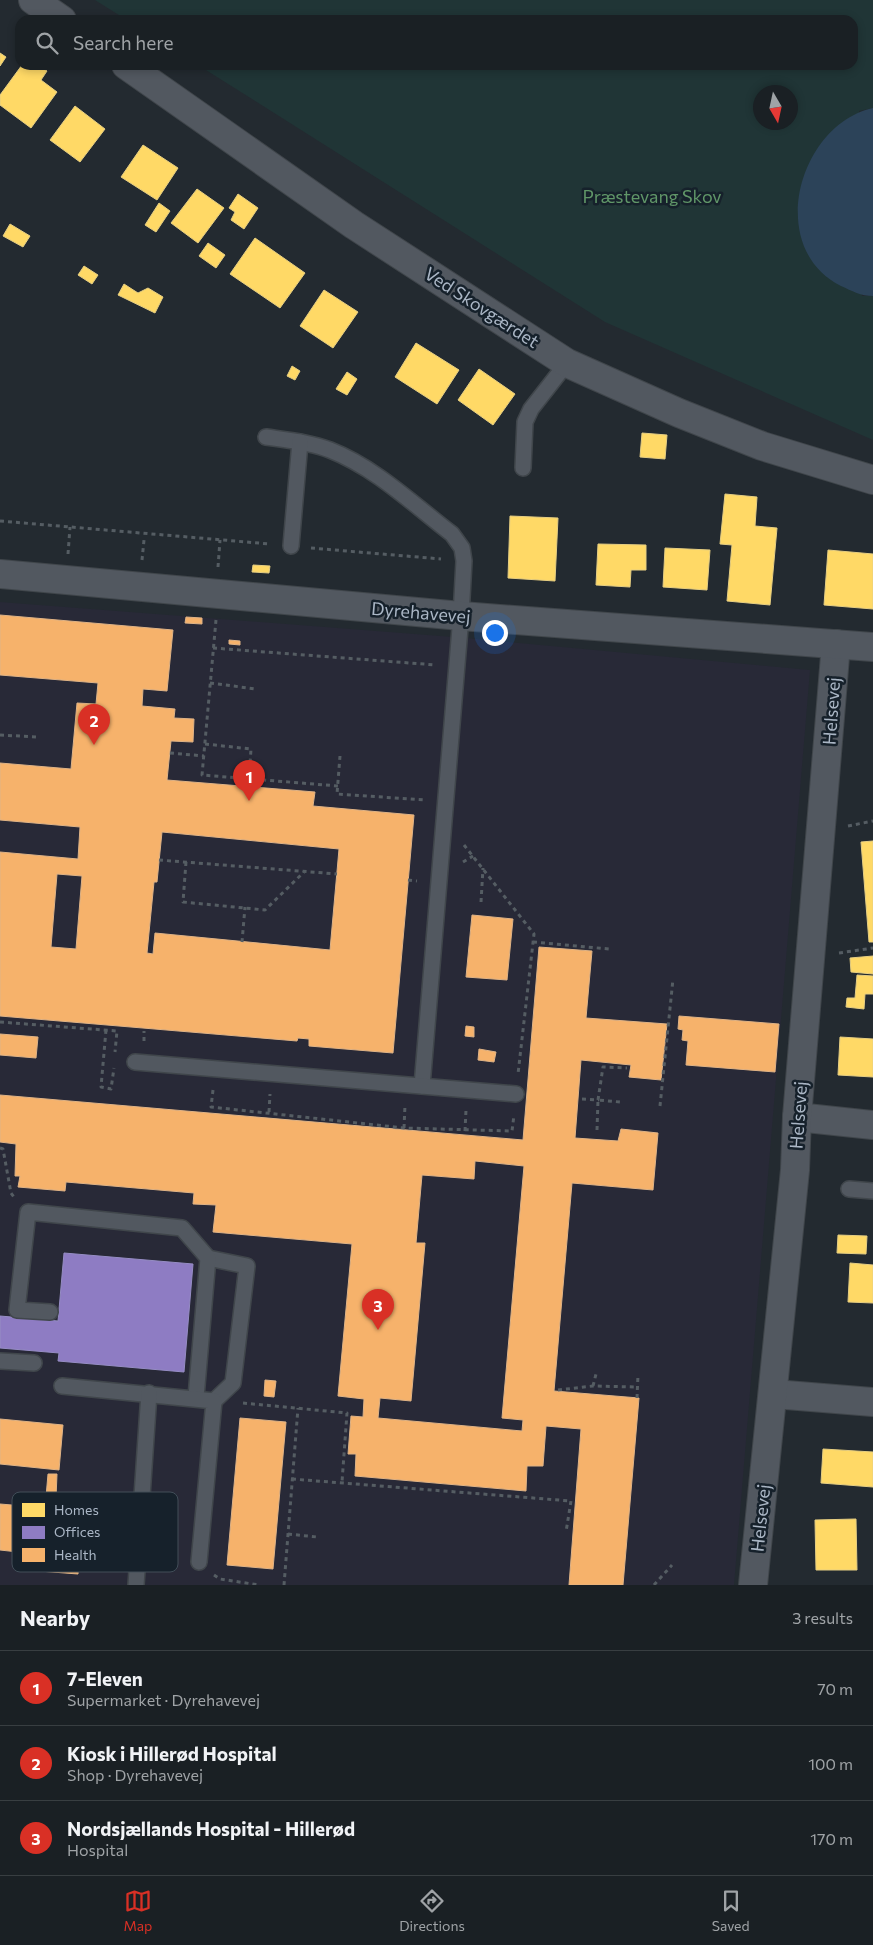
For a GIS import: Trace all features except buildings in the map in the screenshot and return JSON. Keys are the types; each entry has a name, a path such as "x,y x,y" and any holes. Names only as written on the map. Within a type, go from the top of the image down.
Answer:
{"street":[{"path":"34,0 55,15"},
{"name":"Ved Skovgærdet","path":"133,70 354,225 567,362 679,413 762,446 873,480"},
{"name":"Dyrehavevej","path":"0,574 461,616 873,647"},
{"name":"Helsevej","path":"753,1585 774,1394 795,1170 797,1118 836,644"},
{"path":"797,1118 873,1125"},
{"path":"774,1394 873,1402"}],"lane":[{"path":"523,468 525,422 531,409 567,362"},
{"path":"266,437 300,442 330,450 372,472 452,534 462,548 464,561 461,616 422,1086"},
{"path":"291,546 300,442"},
{"path":"135,1062 516,1094"},
{"path":"849,1189 873,1191"},
{"path":"50,1312 17,1310 28,1212 182,1228 208,1258 247,1266 233,1383 214,1400 199,1562"},
{"path":"196,1397 208,1258"},
{"path":"0,1361 34,1363"},
{"path":"62,1386 214,1400"},
{"path":"142,1492 149,1393"},
{"path":"136,1585 137,1572"}],"path":[{"path":"0,522 464,561"},
{"path":"68,548 70,527"},
{"path":"142,560 144,540"},
{"path":"218,560 220,540"},
{"path":"215,630 202,776 338,786"},
{"path":"213,648 456,667"},
{"path":"210,683 256,689"},
{"path":"0,734 38,737"},
{"path":"205,744 251,749 249,779"},
{"path":"170,753 204,756"},
{"path":"340,756 337,794 446,801"},
{"path":"159,860 337,874"},
{"path":"186,862 183,902 264,910 305,872"},
{"path":"481,902 483,867"},
{"path":"242,942 245,907"},
{"path":"533,942 609,949"},
{"path":"811,957 873,948"},
{"path":"660,1106 673,979"},
{"path":"0,1022 117,1031 115,1050"},
{"path":"106,1030 101,1088 111,1089 115,1060"},
{"path":"598,1130 598,1100 603,1067 627,1068"},
{"path":"582,1099 620,1102"},
{"path":"0,1148 3,1149 11,1193 28,1212"},
{"path":"593,1386 595,1371"},
{"path":"637,1398 638,1375"},
{"path":"558,1390 593,1386 637,1387"},
{"path":"214,1400 347,1413 342,1482"},
{"path":"284,1585 298,1408"},
{"path":"292,1478 571,1501 566,1532"},
{"path":"288,1534 317,1536"},
{"path":"199,1562 220,1580 259,1585"},
{"path":"654,1585 672,1565"}],"shaded area":[{"path":"873,108 873,296 869,296 841,286 817,268 803,245 798,217 800,189 810,162 826,138 847,119"},
{"path":"0,602 466,638 810,670 734,1585 0,1585"}],"green space":[{"name":"Præstevang Skov","path":"95,0 873,0 873,108 859,111 862,296 873,296 873,440 605,322 206,70 858,70 858,15 119,15"}],"place":[{"name":"Kiosk i Hillerød Hospital","path":"94,745"},
{"name":"7-Eleven","path":"249,801"},
{"name":"Nordsjællands Hospital - Hillerød","path":"378,1330"}]}
